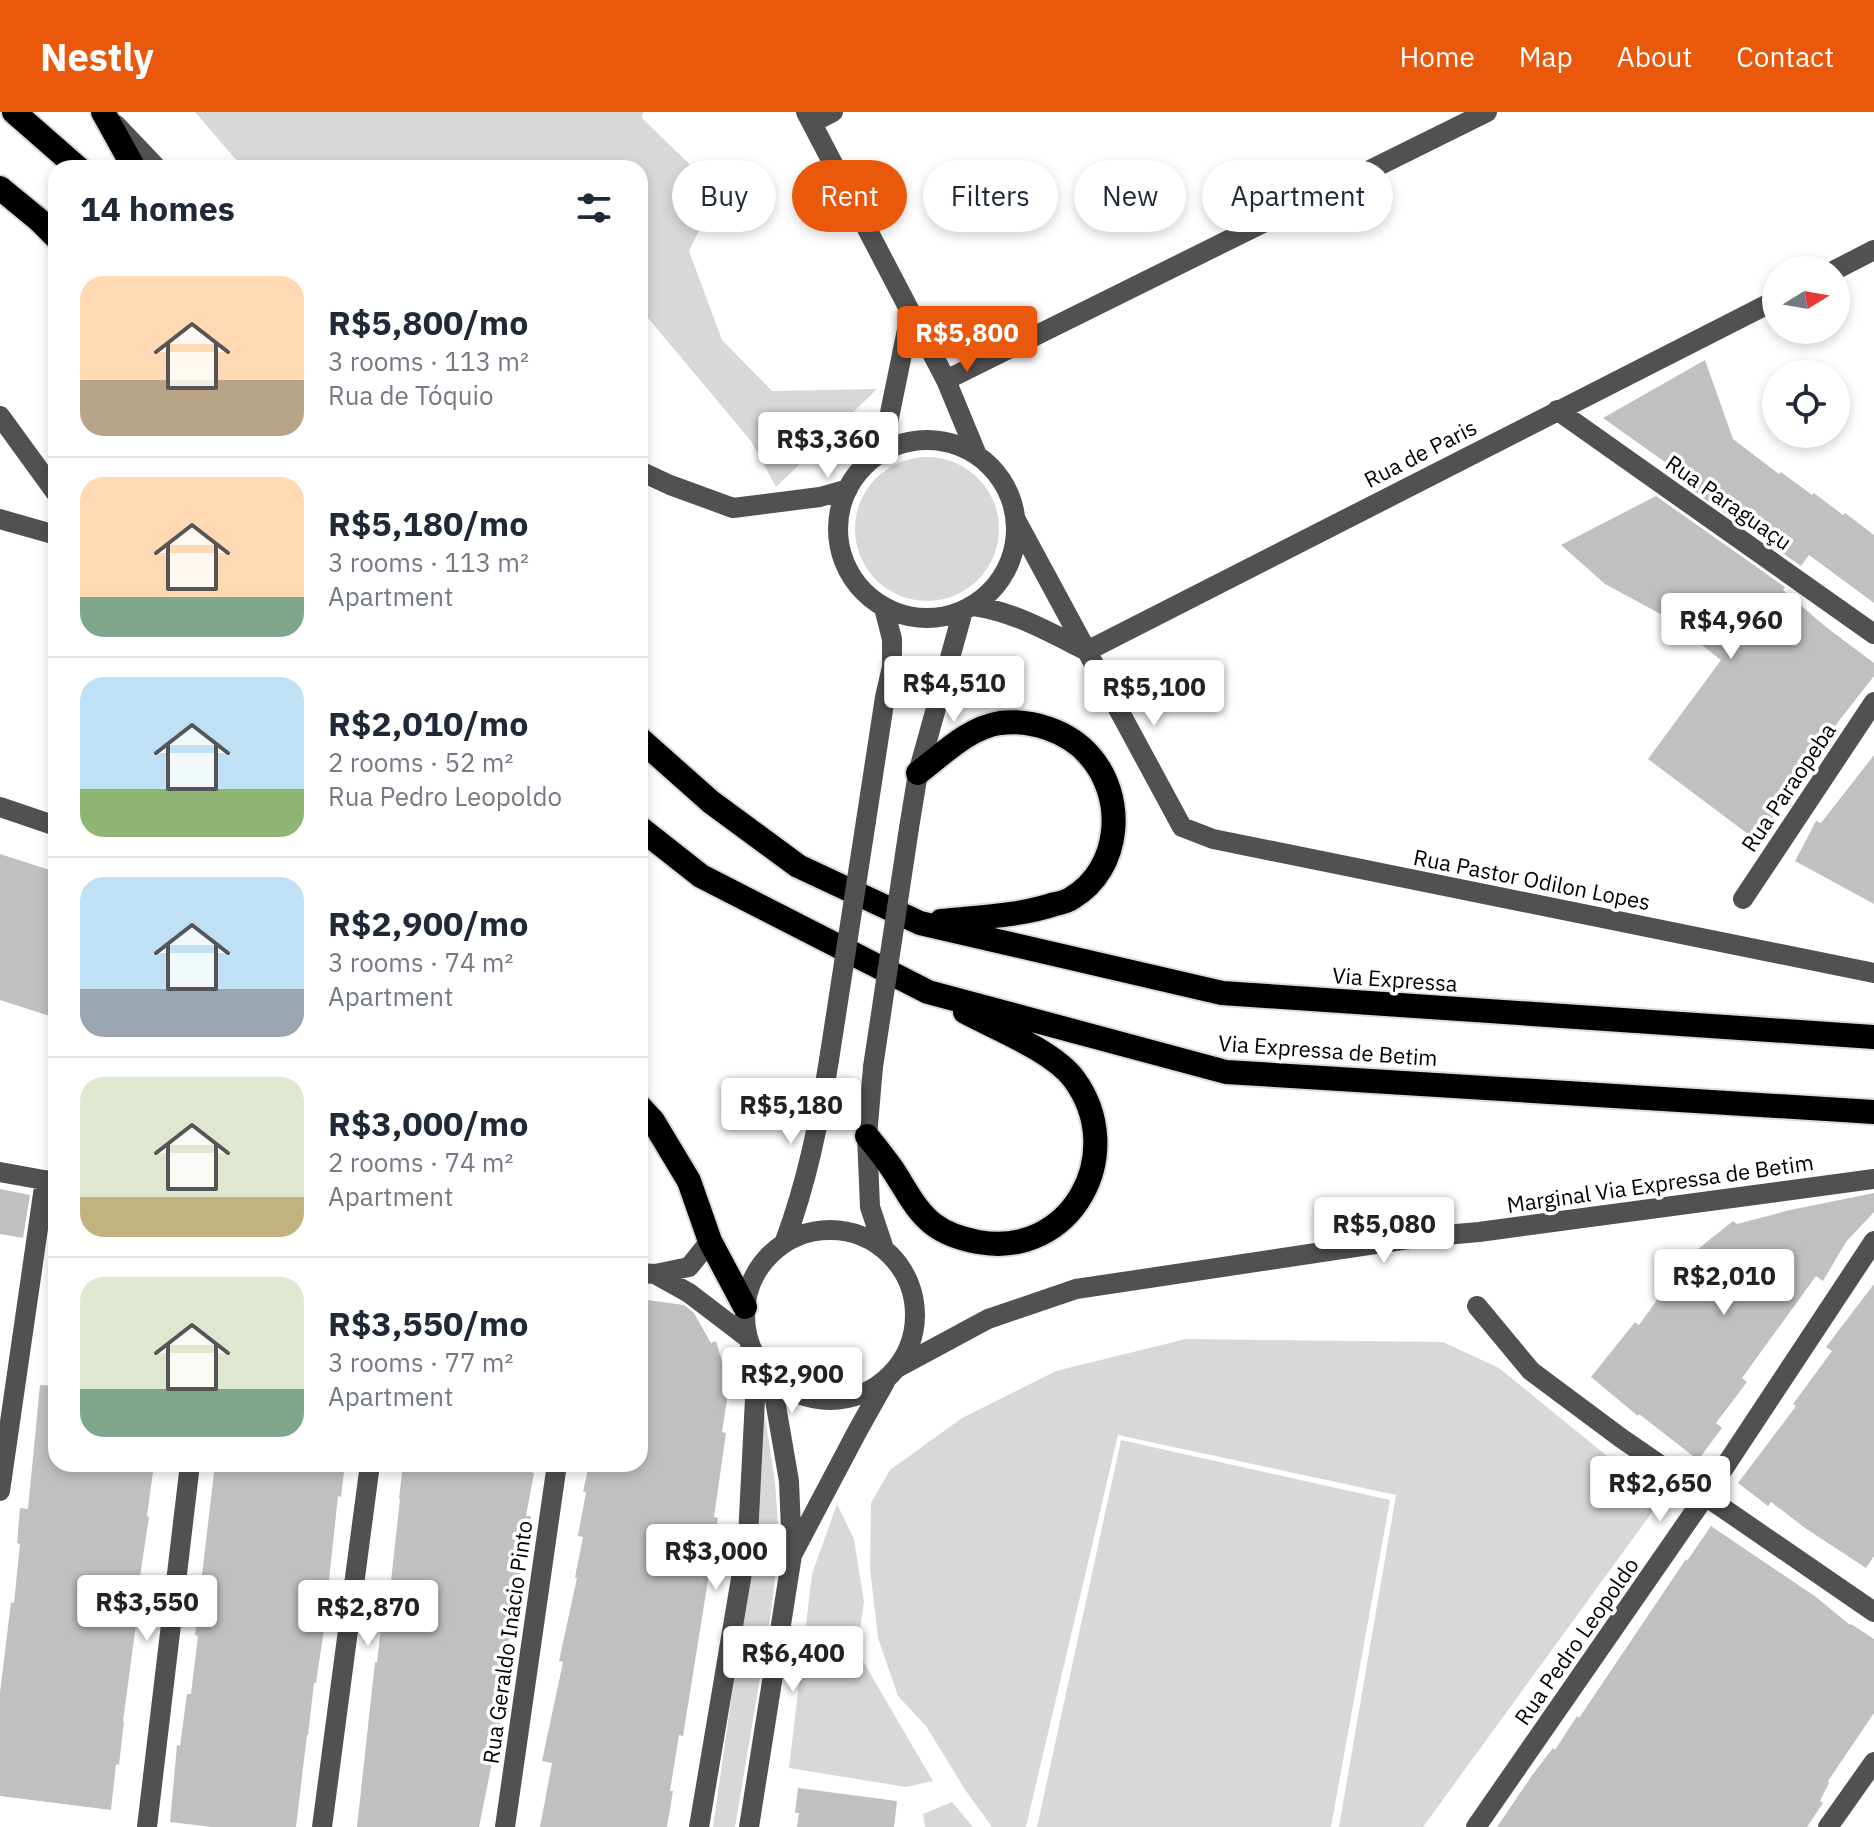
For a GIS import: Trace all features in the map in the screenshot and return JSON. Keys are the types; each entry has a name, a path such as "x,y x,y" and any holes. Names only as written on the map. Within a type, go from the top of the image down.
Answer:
{"highway":[{"path":"14,112 69,160"},
{"path":"103,112 130,160"},
{"path":"0,188 48,229"},
{"path":"648,746 711,802 798,866 920,923 1033,911 1072,899 1098,876 1111,846 1114,814 1106,782 1088,755 1063,734 1032,724 1000,723 969,734 918,773"},
{"name":"Via Expressa de Betim","path":"648,834 701,876 928,992 1226,1072 1874,1112"},
{"name":"Via Expressa","path":"920,923 1222,993 1874,1037"},
{"path":"867,1136 910,1199 932,1223 961,1239 994,1245 1026,1240 1055,1225 1079,1202 1093,1171 1096,1139 1090,1106 1073,1078 1048,1056 928,992"},
{"path":"648,1116 689,1181 710,1241 745,1307"}],"street":[{"path":"103,112 149,160"},
{"path":"833,112 809,118 946,380 977,455"},
{"path":"946,380 1487,112"},
{"path":"1850,262 1874,250"},
{"name":"Rua de Paris","path":"1087,651 1762,307"},
{"path":"882,452 910,315"},
{"name":"Rua Paraguaçu","path":"1557,410 1874,634"},
{"path":"0,416 48,482"},
{"path":"883,1246 870,1207 867,1136 873,1067 918,773 969,608 993,590 1007,569 1016,545 1016,520 1010,496 996,472 977,455 955,444 930,439 905,442 882,452 859,472 848,489 840,513 839,537 842,557 851,575 868,596 884,608 909,617 936,618 969,608 995,609 1087,651"},
{"path":"648,475 733,508 820,497 848,489"},
{"path":"0,519 48,533"},
{"path":"1016,520 1087,651"},
{"path":"785,1241 800,1202 819,1124 892,667 892,639 884,608"},
{"name":"Rua Pastor Odilon Lopes","path":"1087,651 1182,827 1213,839 1874,973"},
{"name":"Rua Paraopeba","path":"1743,899 1874,702"},
{"path":"0,807 48,823"},
{"path":"0,1172 48,1180"},
{"name":"Marginal Via Expressa de Betim","path":"892,1374 988,1319 1076,1289 1422,1237 1874,1179"},
{"path":"0,1491 48,1199"},
{"path":"792,1555 858,1430 911,1344 916,1317 912,1290 900,1265 883,1246 860,1234 836,1229 810,1231 785,1241 765,1258 751,1281 745,1322 757,1359 771,1377 792,1392 816,1400 841,1400 866,1393 892,1374"},
{"path":"648,1273 689,1267 710,1241"},
{"name":"Rua Pedro Leopoldo","path":"1476,1827 1706,1495 1874,1241"},
{"path":"648,1273 689,1293 748,1338"},
{"path":"1477,1306 1531,1371 1621,1438 1874,1612"},
{"path":"699,1827 748,1537 757,1359"},
{"path":"749,1827 792,1555 789,1481 771,1377"},
{"path":"147,1827 189,1472"},
{"path":"322,1827 369,1472"},
{"name":"Rua Geraldo Inácio Pinto","path":"505,1827 556,1472"},
{"path":"1828,1827 1874,1762"}],"shaded area":[{"path":"195,112 643,112 642,118 685,160 672,160 672,232 698,232 689,251 722,340 772,391 877,389 776,487 751,441 648,318 648,160 236,160"},
{"path":"927,457 955,462 978,478 994,501 999,529 994,557 978,580 955,596 927,601 899,596 876,580 860,557 855,529 860,501 876,478 899,462"},
{"path":"1186,1339 1443,1342 1499,1368 1661,1500 1423,1827 1339,1827 1396,1495 1118,1435 1026,1827 992,1827 926,1726 898,1696 878,1638 870,1569 871,1503 890,1470 962,1418 1056,1371"},
{"path":"763,1403 775,1482 779,1539 771,1613 735,1827 713,1827 755,1531"},
{"path":"1121,1440 1390,1500 1331,1827 1037,1827"},
{"path":"837,1504 854,1539 864,1602 857,1651 933,1781 906,1787 789,1768 812,1574"},
{"path":"952,1802 973,1827 925,1827 923,1814"}],"building":[{"path":"1705,360 1733,439 1779,474 1781,472 1812,495 1814,493 1874,535 1874,603 1809,555 1801,566 1682,483 1689,479 1603,418"},
{"path":"1656,496 1785,587 1783,590 1826,627 1874,663 1874,676 1817,749 1820,752 1756,840 1648,759 1721,660 1666,617 1605,584 1561,545"},
{"path":"1874,755 1874,904 1795,861 1816,821 1821,823"},
{"path":"0,854 48,869 48,1015 0,1000"},
{"path":"0,1189 30,1195 23,1238 0,1234"},
{"path":"1874,1193 1874,1212 1846,1242 1823,1281 1816,1276 1742,1378 1747,1382 1716,1423 1722,1428 1698,1460 1591,1377 1635,1322 1639,1325 1688,1257 1733,1221 1737,1224"},
{"path":"1874,1284 1874,1556 1866,1568 1771,1502 1768,1506 1738,1483 1796,1406 1793,1404 1832,1351 1826,1347"},
{"path":"648,1300 684,1305 694,1313 711,1343 716,1341 729,1387 714,1517 718,1518 683,1736 679,1735 667,1827 540,1827 552,1763 542,1761 577,1578 583,1537 578,1536 586,1492 583,1492 587,1472 648,1472"},
{"path":"40,1385 48,1386 48,1472 153,1472 119,1765 116,1764 111,1810 0,1796 0,1693 11,1602 14,1603 20,1508 28,1509"},
{"path":"214,1472 344,1472 341,1497 338,1496 323,1636 296,1827 212,1827 170,1822 177,1745 180,1746 187,1694 191,1694 198,1636 195,1635"},
{"path":"402,1472 534,1473 526,1516 531,1516 508,1647 511,1647 503,1693 506,1693 479,1827 357,1827 386,1581 391,1581"},
{"path":"1711,1526 1874,1639 1874,1713 1828,1781 1820,1801 1823,1803 1807,1827 1497,1827 1533,1774 1553,1748 1555,1750 1577,1716 1579,1718"},
{"path":"798,1788 897,1801 894,1827 797,1827"}]}
